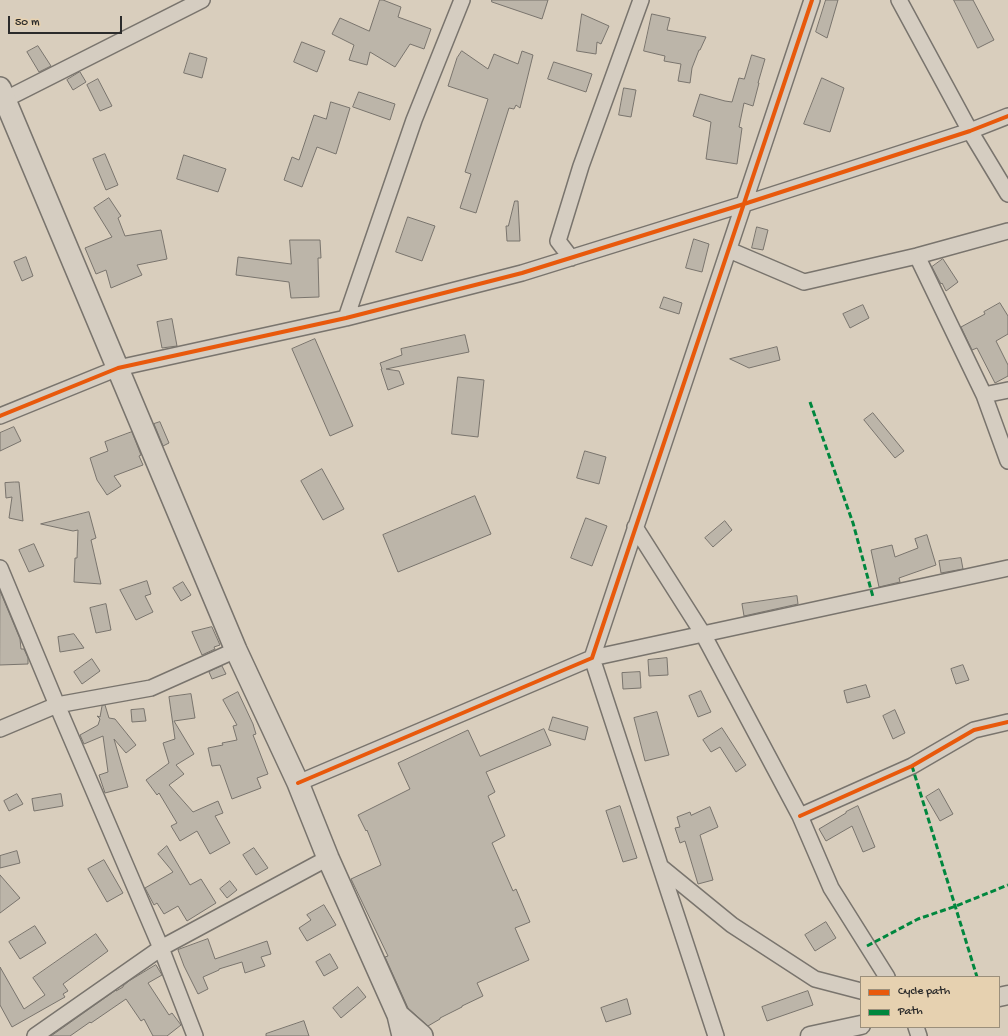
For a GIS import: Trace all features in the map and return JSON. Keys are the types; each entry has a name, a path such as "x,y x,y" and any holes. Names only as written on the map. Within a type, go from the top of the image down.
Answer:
{"main road":[{"path":"2,96 236,650 298,783 328,858 398,1015 403,1036"},
{"path":"398,1015 422,1036"}],"street":[{"path":"2,96 202,0"},
{"path":"346,318 414,120 462,0"},
{"path":"571,258 558,241 581,166 640,0"},
{"path":"716,1036 592,658 812,0"},
{"path":"899,0 970,131 1008,194"},
{"path":"0,416 118,368 346,318 522,273 744,204 970,131 1008,116"},
{"path":"729,250 804,282 917,256 1008,231"},
{"path":"917,256 984,395 1008,461"},
{"path":"984,395 1008,390"},
{"path":"636,527 703,634 800,816 831,888 886,976"},
{"path":"0,568 160,948 195,1036"},
{"path":"298,783 592,658 1008,568"},
{"path":"0,729 57,705 151,688 236,650"},
{"path":"800,816 912,766 974,730 1008,722"},
{"path":"35,1036 160,948 328,858"},
{"path":"661,867 732,926 815,979 860,991"},
{"path":"810,1036 860,1026"}],"building":[{"path":"380,0 401,7 398,17 431,29 424,49 410,44 395,67 370,52 367,65 349,60 354,45 332,34 340,18 369,31"},
{"path":"492,0 548,0 542,19 492,2"},
{"path":"826,0 838,0 827,38 816,32"},
{"path":"954,0 973,0 994,40 978,48"},
{"path":"582,14 609,26 601,44 597,42 596,54 577,51"},
{"path":"652,14 670,18 667,30 706,37 692,68 690,83 678,81 681,64 664,61 665,56 644,51"},
{"path":"302,42 325,51 317,72 294,62"},
{"path":"38,46 51,66 39,72 27,52"},
{"path":"462,51 488,69 494,54 518,64 522,51 533,55 520,108 516,105 514,109 509,108 476,213 460,208 471,174 465,172 488,99 448,86 457,58"},
{"path":"190,53 207,58 202,78 184,73"},
{"path":"752,55 765,59 753,106 744,103 739,127 742,128 737,164 706,159 711,122 693,116 700,94 732,102 739,78 744,79"},
{"path":"554,62 592,74 586,92 548,79"},
{"path":"80,72 86,82 73,90 67,80"},
{"path":"822,78 844,88 830,132 804,124"},
{"path":"98,79 112,106 100,111 87,85"},
{"path":"624,88 636,90 631,117 619,115"},
{"path":"359,92 395,104 390,120 353,107"},
{"path":"331,102 350,108 336,154 317,147 302,187 284,180 292,157 299,160 314,115 326,119"},
{"path":"105,154 118,185 106,190 93,159"},
{"path":"184,155 226,169 218,192 177,179"},
{"path":"109,198 121,216 118,218 125,236 161,230 167,259 137,265 142,275 111,288 106,270 96,274 85,248 112,237 94,208"},
{"path":"515,201 518,201 520,241 507,241 506,226 508,226"},
{"path":"408,217 435,226 422,261 396,252"},
{"path":"757,227 768,230 763,250 752,248"},
{"path":"694,239 709,244 702,272 686,268"},
{"path":"290,240 320,240 321,258 318,258 319,297 291,298 289,282 236,275 238,257 291,264"},
{"path":"26,257 33,276 22,281 14,262"},
{"path":"943,259 958,282 946,291 932,267"},
{"path":"664,297 682,303 679,314 660,308"},
{"path":"1000,303 1008,316 1008,334 996,341 1008,365 1008,376 995,383 977,348 972,350 961,327 985,314 984,312"},
{"path":"863,305 869,318 850,328 843,314"},
{"path":"172,319 177,346 162,348 157,322"},
{"path":"465,335 469,352 386,369 399,371 404,384 388,390 380,363 402,355 401,349"},
{"path":"315,339 353,426 330,436 292,349"},
{"path":"777,347 780,360 749,368 730,359"},
{"path":"458,377 484,380 478,437 452,434"},
{"path":"873,413 904,451 895,458 864,420"},
{"path":"160,422 169,443 163,446 154,424"},
{"path":"14,427 21,441 0,451 0,433"},
{"path":"132,432 141,455 139,456 143,465 114,476 121,486 107,495 97,480 90,458 108,451 105,442"},
{"path":"585,451 606,457 599,484 577,478"},
{"path":"322,469 344,509 323,520 301,481"},
{"path":"19,482 23,521 9,518 12,497 6,498 5,483"},
{"path":"475,496 491,534 398,572 383,535"},
{"path":"89,512 96,538 91,540 101,584 74,582 78,530 73,531 41,524"},
{"path":"586,518 607,526 592,566 571,558"},
{"path":"725,521 732,530 713,547 705,538"},
{"path":"927,535 936,565 899,578 900,582 879,587 871,550 892,545 895,557 918,548 915,539"},
{"path":"34,544 44,566 29,572 19,550"},
{"path":"961,558 963,569 941,573 939,561"},
{"path":"147,581 151,594 145,596 153,612 136,620 120,590"},
{"path":"183,582 191,595 181,601 173,588"},
{"path":"0,591 20,639 21,649 24,649 28,658 28,664 0,665"},
{"path":"797,596 798,604 744,616 742,604"},
{"path":"106,604 111,630 96,633 90,608"},
{"path":"212,627 220,645 202,655 192,632"},
{"path":"74,634 84,648 60,652 58,637"},
{"path":"667,658 668,675 649,676 648,660"},
{"path":"92,659 100,671 82,684 74,672"},
{"path":"963,665 969,680 956,684 951,669"},
{"path":"222,666 226,674 212,679 209,672"},
{"path":"640,672 641,688 623,689 622,673"},
{"path":"866,685 870,697 847,703 844,691"},
{"path":"701,691 711,712 698,717 689,696"},
{"path":"238,692 253,724 256,734 253,735 268,774 257,778 261,788 232,799 220,765 212,766 208,748 237,740 233,726 237,725 223,700"},
{"path":"191,694 195,718 174,721 194,754 176,765 184,774 169,785 193,812 218,801 223,813 215,816 230,843 210,854 197,831 180,841 171,826 177,823 159,793 157,795 146,780 169,763 163,743 175,739 169,697"},
{"path":"105,705 109,718 115,719 136,745 126,753 114,739 128,787 105,793 99,775 108,772 103,736 84,744 80,735 98,725 100,719 97,716 100,717 102,706"},
{"path":"144,709 146,721 132,722 131,710"},
{"path":"895,710 905,733 893,739 883,716"},
{"path":"657,712 669,755 645,761 634,718"},
{"path":"553,717 588,727 585,740 549,730"},
{"path":"722,728 746,765 736,772 720,747 711,752 703,740"},
{"path":"544,729 551,745 486,772 495,792 488,796 505,836 492,843 513,891 516,889 530,922 515,928 529,960 477,983 483,996 440,1018 428,1026 408,1008 385,957 388,956 351,879 381,865 367,830 366,831 358,815 410,789 398,763 468,730 480,756"},
{"path":"939,789 953,814 940,821 926,797"},
{"path":"17,794 23,804 9,811 4,801"},
{"path":"61,794 63,806 34,811 32,799"},
{"path":"620,806 637,858 623,862 606,811"},
{"path":"858,806 875,847 863,852 852,826 826,841 819,829"},
{"path":"710,807 718,827 700,835 713,880 698,884 685,841 680,843 675,828 680,827 677,817 690,812 691,815"},
{"path":"167,846 190,885 201,879 216,903 187,921 178,906 164,914 157,903 154,905 145,888 173,872 158,854"},
{"path":"254,848 268,868 256,875 243,855"},
{"path":"17,851 20,863 0,868 0,856"},
{"path":"104,860 123,893 107,902 88,869"},
{"path":"0,875 20,898 0,913"},
{"path":"230,881 237,890 227,898 220,889"},
{"path":"324,905 336,925 307,941 299,928 311,920 307,915"},
{"path":"826,922 836,938 815,951 805,935"},
{"path":"35,926 46,943 20,959 9,942"},
{"path":"96,934 108,951 63,984 68,991 63,994 65,997 12,1027 0,1005 0,967 24,1009 45,995 33,978"},
{"path":"208,939 215,959 267,941 271,954 261,957 265,966 245,973 242,962 219,969 203,977 208,989 198,994 178,950"},
{"path":"330,954 338,968 324,976 316,962"},
{"path":"156,965 162,975 148,983 169,1015 172,1013 181,1025 167,1036 153,1036 144,1019 141,1021 126,999 70,1036 51,1036 116,990 123,987 129,981"},
{"path":"358,987 366,997 341,1018 333,1008"},
{"path":"808,991 813,1005 767,1021 762,1007"},
{"path":"627,999 631,1014 606,1022 601,1008"},
{"path":"304,1021 309,1036 266,1036 266,1034"}],"marked path":[{"path":"810,402 853,523 873,597"},
{"path":"912,766 977,976"},
{"path":"867,946 918,919 956,906 1008,885"}],"cycle path":[{"path":"298,783 592,658 812,0"},
{"path":"0,416 118,368 346,318 522,273 744,204 970,131 1008,116"},
{"path":"800,816 912,766 974,730 1008,722"}]}
